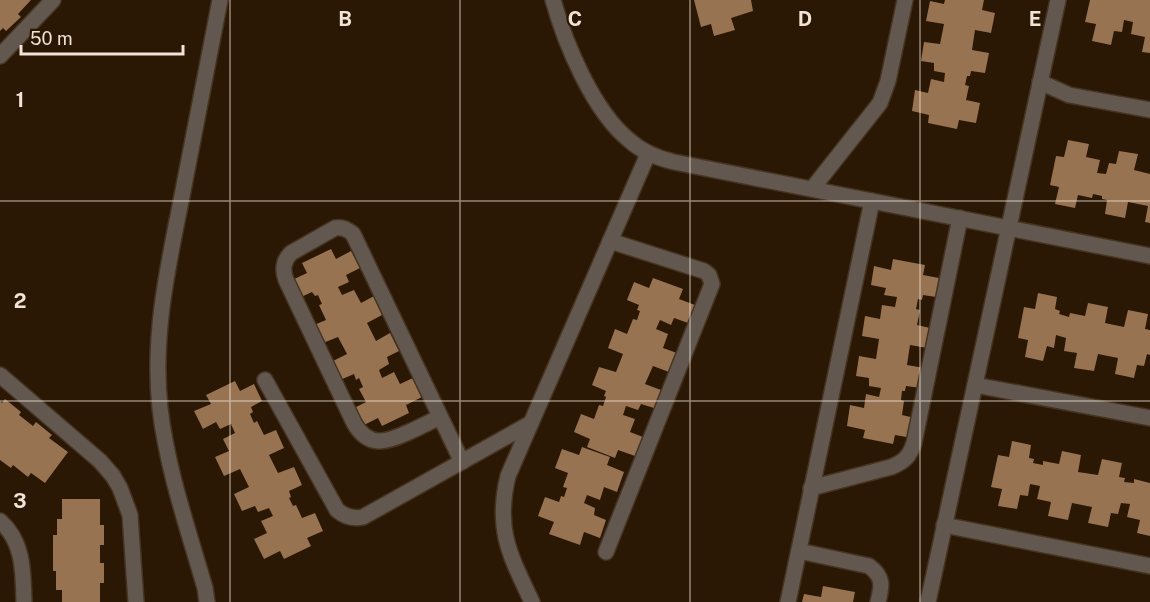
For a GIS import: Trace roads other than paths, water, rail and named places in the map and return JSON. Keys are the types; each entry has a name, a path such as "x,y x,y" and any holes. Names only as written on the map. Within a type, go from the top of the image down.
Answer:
{"street":[{"path":"0,56 53,0"},
{"path":"207,602 167,452 160,407 158,361 160,314 167,269 220,0"},
{"path":"553,0 574,58 597,102 628,140 648,154 674,162 1150,256"},
{"path":"812,189 873,113 885,93 905,0"},
{"path":"928,602 1058,0"},
{"path":"1041,82 1069,95 1150,110"},
{"path":"532,602 508,546 504,529 504,494 508,476 648,154"},
{"path":"788,602 872,201"},
{"path":"811,488 891,467 906,459 912,451 960,218"},
{"path":"440,417 389,441 374,440 362,434 354,423 286,280 284,265 291,253 335,228 342,227 353,234 462,462"},
{"path":"606,552 712,284 709,275 704,271 610,241"},
{"path":"0,375 100,461 116,482 130,515 136,602"},
{"path":"265,380 337,510 342,515 356,519 531,423"},
{"path":"975,385 1150,418"},
{"path":"0,521 10,531 20,550 23,563 24,602"},
{"path":"944,525 1150,566"},
{"path":"799,551 869,566 881,580 882,586 878,602"}]}
